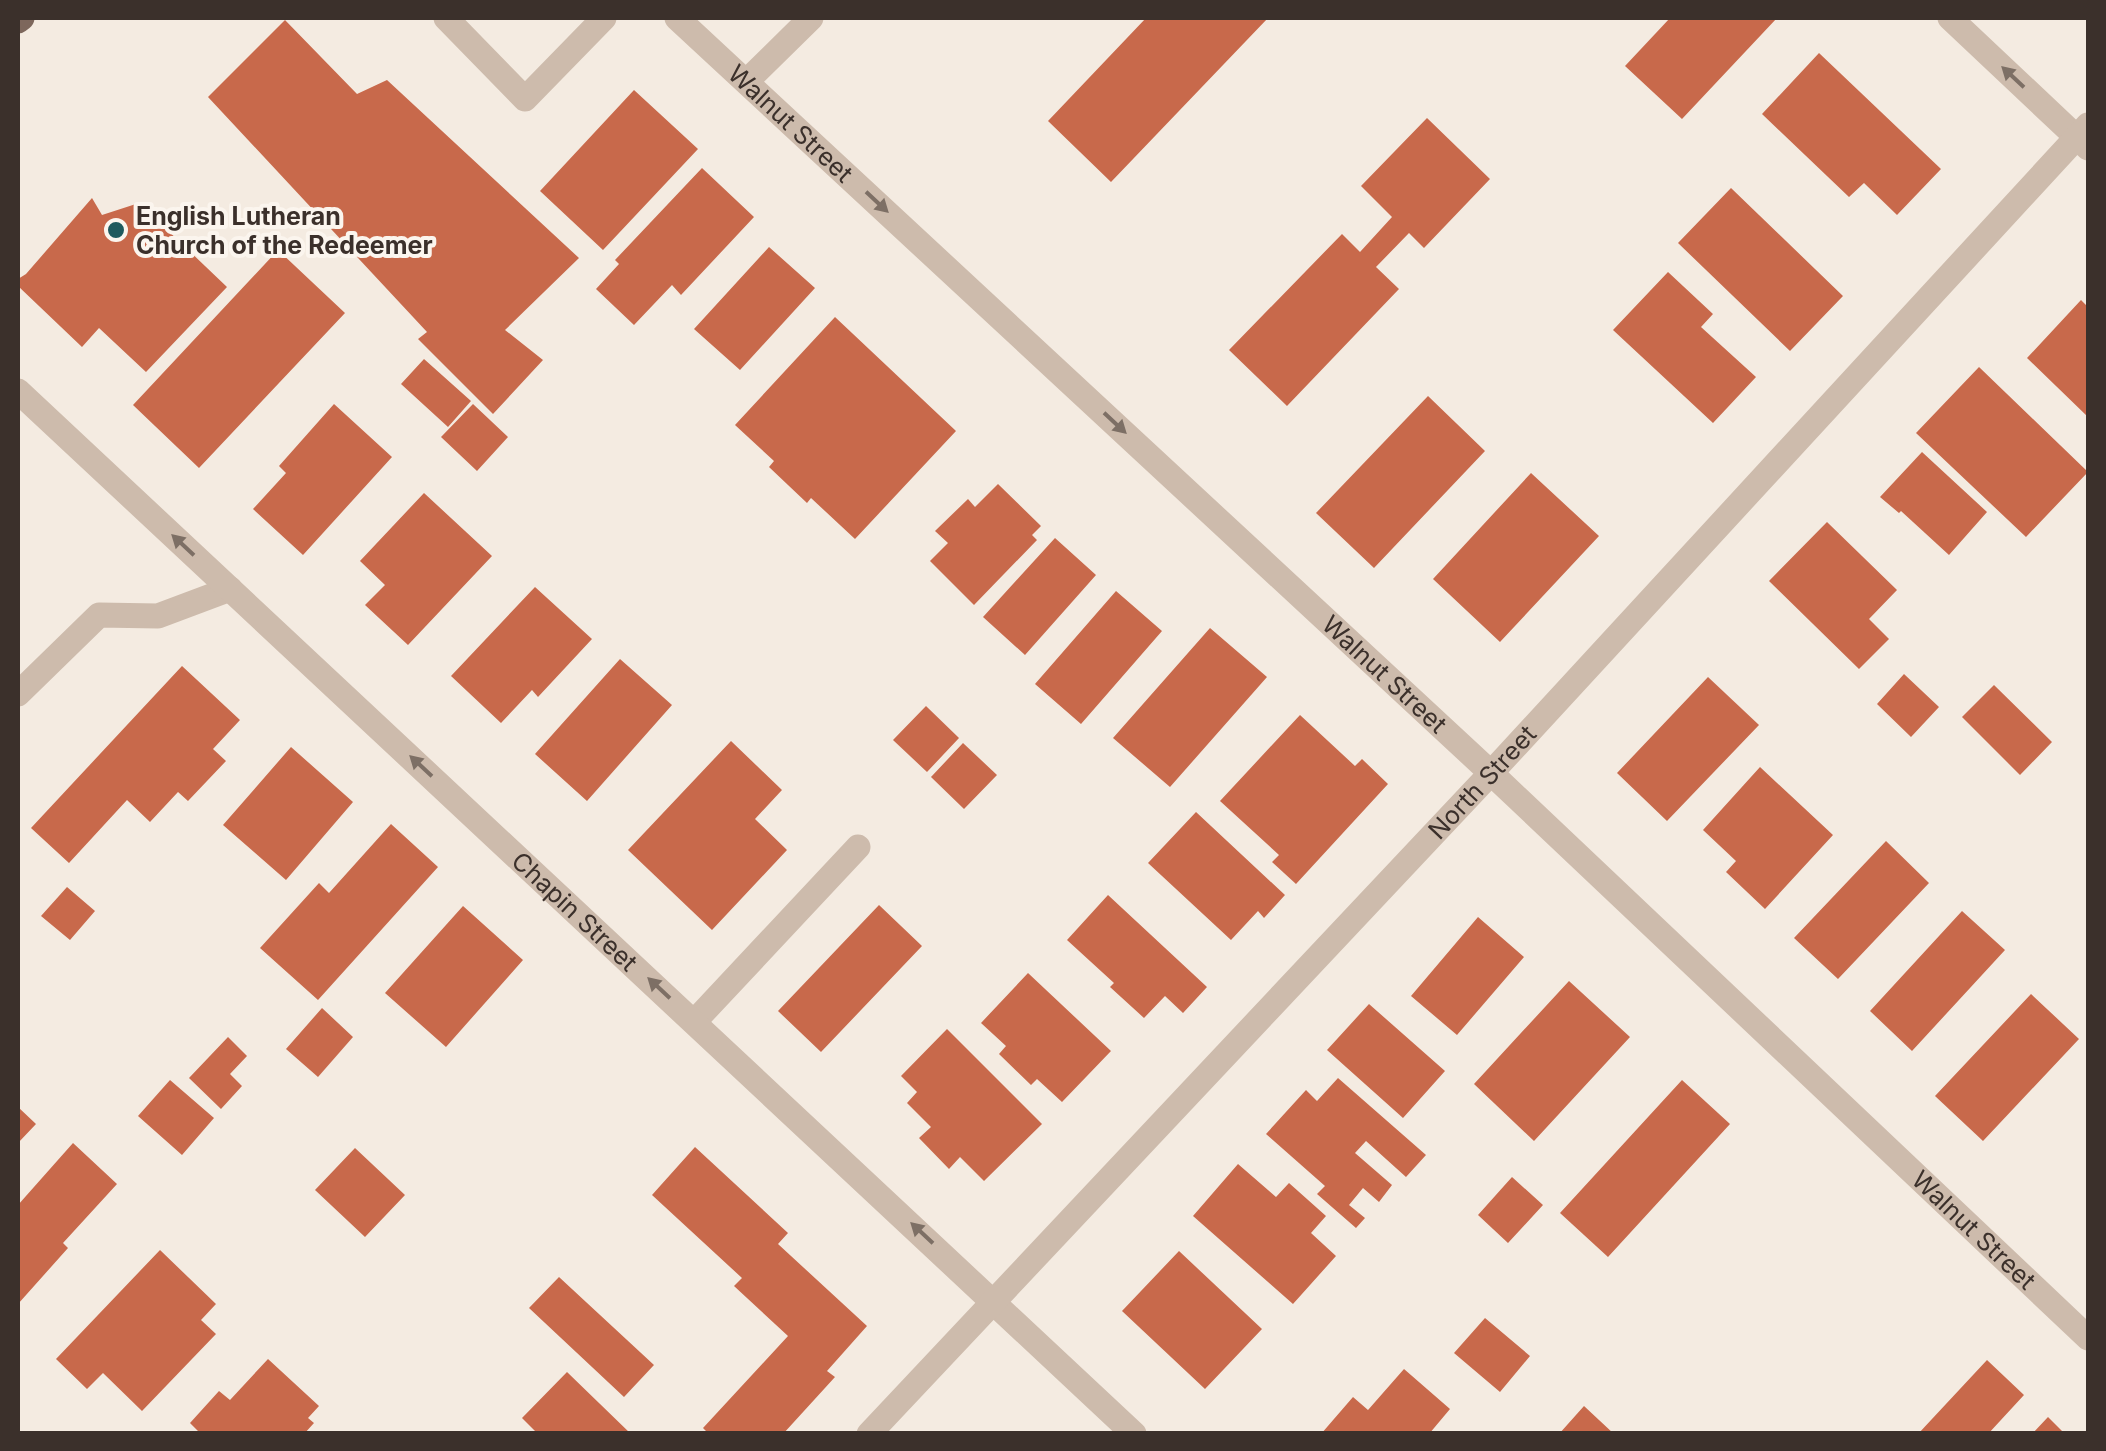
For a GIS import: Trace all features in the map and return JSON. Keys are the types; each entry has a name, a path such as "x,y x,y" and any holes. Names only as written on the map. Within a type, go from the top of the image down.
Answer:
{"street":[{"path":"446,18 525,99 604,18"},
{"name":"Walnut Street","path":"676,18 1492,773 2088,1338"},
{"path":"747,81 810,18"},
{"path":"1950,18 2084,137"},
{"name":"North Street","path":"869,1434 2084,137"},
{"name":"Chapin Street","path":"18,391 1134,1434"},
{"path":"18,695 99,615 158,616 230,589"},
{"path":"695,1021 858,847"}],"building":[{"path":"1146,18 1268,18 1111,182 1048,121"},
{"path":"1670,18 1777,18 1682,119 1625,66"},
{"path":"285,20 357,94 387,80 579,258 505,330 543,360 493,414 418,339 427,332 208,97"},
{"path":"1819,53 1941,169 1897,215 1864,183 1849,197 1762,114"},
{"path":"634,90 698,149 603,250 540,191"},
{"path":"1427,118 1490,179 1424,248 1409,233 1376,267 1399,289 1287,406 1229,350 1342,234 1360,252 1392,217 1361,186"},
{"path":"702,168 754,217 681,295 672,285 634,325 596,289 619,264 615,260"},
{"path":"1731,188 1843,296 1790,351 1678,243"},
{"path":"92,198 102,215 139,203 227,287 146,372 99,328 82,347 18,286 18,279"},
{"path":"769,247 815,288 740,370 694,329"},
{"path":"278,250 345,313 199,468 133,405"},
{"path":"1668,272 1713,314 1701,327 1756,377 1713,423 1613,330"},
{"path":"2081,300 2088,307 2088,417 2027,358"},
{"path":"835,317 956,431 855,539 811,498 807,503 769,467 774,461 735,425"},
{"path":"424,359 471,401 448,427 401,384"},
{"path":"1979,367 2088,472 2026,537 1916,433"},
{"path":"1428,396 1485,451 1374,568 1316,513"},
{"path":"334,404 392,457 303,555 253,509 286,473 279,466"},
{"path":"473,404 508,437 477,471 441,437"},
{"path":"1922,452 1987,512 1949,555 1880,497"},
{"path":"1531,473 1599,536 1500,642 1433,579"},
{"path":"998,484 1041,526 1032,535 1037,540 974,605 930,561 948,543 935,531 968,499 975,507"},
{"path":"424,493 492,556 408,645 365,605 385,585 360,561"},
{"path":"1827,522 1897,590 1869,619 1889,639 1859,669 1769,581"},
{"path":"1055,538 1096,575 1025,655 983,617"},
{"path":"535,587 592,639 538,697 532,690 501,723 451,676"},
{"path":"1116,591 1162,631 1081,724 1035,684"},
{"path":"1210,628 1267,677 1170,787 1113,738"},
{"path":"620,659 672,705 587,801 535,754"},
{"path":"182,666 240,720 213,749 226,761 188,801 178,792 150,822 127,800 69,863 31,828"},
{"path":"1904,674 1939,707 1911,737 1877,704"},
{"path":"1708,677 1759,725 1667,821 1617,773"},
{"path":"1994,685 2052,742 2020,775 1962,717"},
{"path":"926,706 959,738 927,772 893,740"},
{"path":"1300,715 1355,766 1362,759 1388,784 1296,884 1272,862 1279,855 1220,801"},
{"path":"731,741 782,790 755,819 787,850 712,930 628,850"},
{"path":"963,743 997,775 964,809 931,777"},
{"path":"291,747 353,802 286,880 223,825"},
{"path":"1760,767 1833,835 1765,909 1726,872 1736,861 1703,830"},
{"path":"1196,812 1285,895 1264,918 1258,911 1231,940 1148,863"},
{"path":"391,824 438,867 318,1000 260,948 319,883 329,893"},
{"path":"1886,841 1929,883 1838,979 1794,938"},
{"path":"67,887 95,911 70,940 41,916"},
{"path":"1108,895 1207,987 1183,1013 1165,996 1144,1018 1110,987 1114,983 1067,940"},
{"path":"879,905 922,946 821,1052 778,1011"},
{"path":"463,906 523,960 446,1047 385,993"},
{"path":"1962,911 2005,950 1912,1051 1870,1011"},
{"path":"1478,917 1524,957 1457,1035 1411,996"},
{"path":"1028,973 1111,1051 1062,1102 1037,1079 1031,1085 999,1054 1006,1046 981,1023"},
{"path":"1569,981 1630,1037 1534,1141 1474,1084"},
{"path":"2031,994 2079,1039 1983,1141 1935,1096"},
{"path":"1369,1004 1445,1071 1403,1118 1327,1050"},
{"path":"322,1008 353,1037 318,1077 286,1049"},
{"path":"947,1029 1042,1124 984,1181 960,1157 949,1169 919,1138 931,1127 907,1103 917,1092 901,1076"},
{"path":"228,1037 247,1056 230,1074 242,1086 221,1109 189,1078"},
{"path":"1338,1078 1426,1155 1406,1177 1366,1141 1355,1153 1392,1185 1379,1202 1363,1188 1349,1205 1365,1218 1356,1228 1317,1194 1325,1186 1266,1134 1306,1090 1317,1101"},
{"path":"170,1080 214,1118 182,1155 138,1116"},
{"path":"1682,1080 1730,1124 1608,1257 1560,1213"},
{"path":"18,1107 36,1124 18,1143"},
{"path":"73,1143 117,1184 63,1243 68,1248 18,1304 18,1205"},
{"path":"695,1147 788,1233 778,1244 867,1326 827,1371 835,1377 783,1434 709,1434 703,1428 788,1336 734,1286 742,1278 652,1195"},
{"path":"355,1148 405,1195 365,1237 315,1190"},
{"path":"1238,1164 1276,1197 1289,1183 1326,1216 1311,1233 1336,1256 1293,1304 1193,1216"},
{"path":"1512,1177 1543,1205 1508,1243 1478,1215"},
{"path":"160,1250 216,1304 201,1320 216,1334 142,1411 103,1373 87,1389 56,1359"},
{"path":"1179,1251 1262,1329 1205,1389 1122,1311"},
{"path":"559,1277 654,1365 624,1397 529,1308"},
{"path":"1485,1318 1530,1356 1500,1392 1454,1353"},
{"path":"268,1359 319,1406 308,1418 314,1423 304,1434 201,1434 190,1423 219,1391 230,1400"},
{"path":"1987,1360 2024,1395 1988,1434 1918,1434"},
{"path":"1404,1369 1450,1409 1429,1434 1321,1434 1353,1397 1368,1410"},
{"path":"567,1372 631,1434 538,1434 522,1418"},
{"path":"1584,1406 1614,1434 1559,1434"},
{"path":"2048,1417 2065,1434 2032,1434"}],"place":[{"name":"English Lutheran Church of the Redeemer","path":"116,230"}]}
